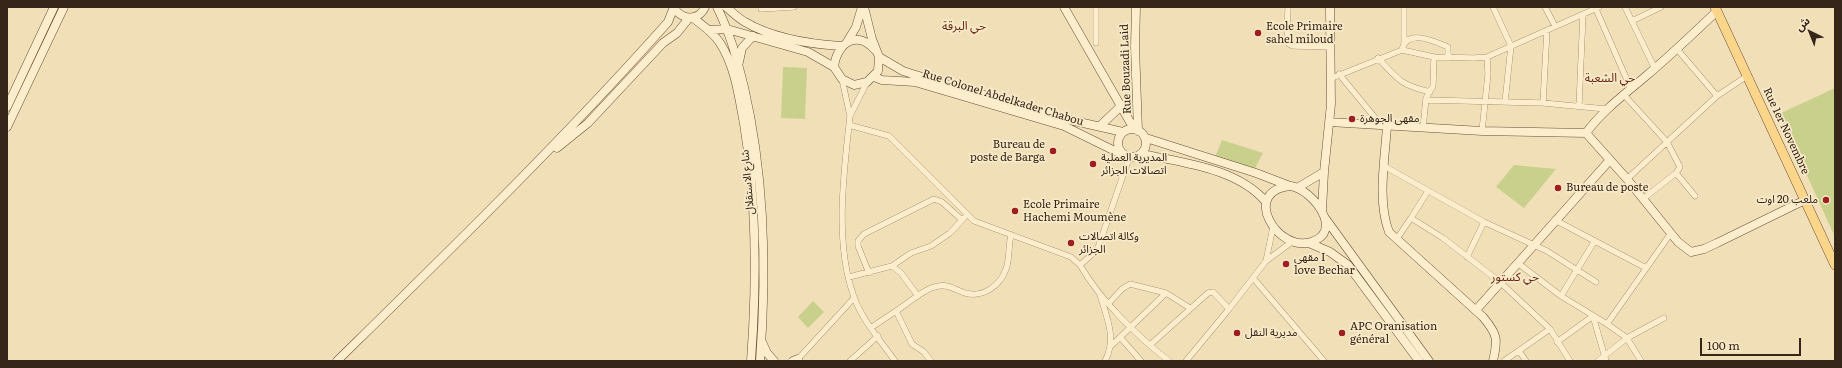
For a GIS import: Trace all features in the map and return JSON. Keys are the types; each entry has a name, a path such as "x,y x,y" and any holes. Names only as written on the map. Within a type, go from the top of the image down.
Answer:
{"main road":[{"path":"7,107 54,7"},
{"path":"7,127 64,7"},
{"path":"337,361 525,176 601,96 668,22 674,7"},
{"name":"شارع الاستقلال","path":"674,7 680,14 691,18 708,30 719,42 730,65 742,110 748,146 756,235 751,361"},
{"path":"525,176 588,123 662,43 677,33 691,18 700,14 705,7"},
{"name":"شارع الاستقلال","path":"717,7 727,29 738,64 756,144 764,242 762,340 760,361"},
{"path":"726,7 744,22 763,30 806,43 844,44 854,40 866,42 877,54"},
{"path":"708,30 727,29 808,52 834,67 842,79 854,85 870,80 879,64 863,7"},
{"path":"834,67 836,53 856,27 863,7"},
{"path":"1064,7 1136,130 1146,138 1256,173 1294,187 1308,194 1429,361"},
{"name":"Rue Bouzadi Laid","path":"1136,7 1136,130"},
{"path":"1309,243 1315,241 1324,232 1326,225 1323,213 1324,172 1335,76 1330,47 1330,7"},
{"path":"1586,133 1606,109 1677,49 1716,9"},
{"name":"Rue 1er Novembre","path":"1716,9 1835,265"},
{"path":"738,64 742,48 753,36"},
{"name":"Rue Colonel Abdelkader Chabou","path":"877,54 903,71 1070,120 1123,132"},
{"name":"Rue Colonel Abdelkader Chabou","path":"870,80 915,82 1064,126 1126,156"},
{"path":"1100,126 1122,105"},
{"path":"1329,122 1482,131 1586,133 1627,179 1678,242 1690,252 1704,249 1805,200"},
{"path":"1384,126 1383,200 1385,222 1389,232 1396,240 1476,310 1495,331 1497,340 1493,361"},
{"path":"1136,130 1123,132 1119,137 1117,143 1119,149 1126,156 1136,157 1142,154 1146,147 1146,138"},
{"path":"1142,154 1198,166 1227,176 1254,189 1266,202"},
{"path":"1476,310 1500,282 1519,264 1555,220 1610,160"},
{"path":"1324,172 1294,187 1277,189 1272,192 1266,202 1267,216 1273,227 1283,237 1293,241 1309,243 1330,252 1348,265 1419,361"},
{"path":"762,340 767,353 774,361"}],"street":[{"path":"762,9 794,7"},
{"path":"1096,7 1096,43"},
{"path":"1288,7 1287,40 1289,44 1293,46 1330,47"},
{"path":"1402,50 1404,42 1404,7"},
{"path":"1501,7 1494,8 1511,46 1505,102"},
{"path":"1545,7 1555,26"},
{"path":"1384,126 1335,76 1378,58 1402,50 1434,57 1486,57 1596,7 1631,89"},
{"path":"1625,7 1655,69"},
{"path":"1632,21 1662,7"},
{"path":"1579,106 1583,14"},
{"path":"1543,103 1547,30"},
{"path":"1404,42 1415,37 1445,46 1449,49 1448,58"},
{"path":"1677,49 1717,96"},
{"path":"1423,128 1426,100 1433,86 1434,57"},
{"path":"1482,131 1488,74 1486,57"},
{"path":"1378,58 1402,83 1430,92"},
{"path":"1627,179 1717,96 1747,76"},
{"path":"842,79 850,116 842,186 842,224 849,277 854,298 872,328 895,361"},
{"path":"850,116 870,80"},
{"path":"1624,95 1667,142 1680,167 1676,173 1643,199"},
{"path":"1426,100 1543,103 1606,109"},
{"path":"849,125 889,136 967,215 982,224 1010,236 1071,257 1080,265 1099,293 1130,326 1150,346 1169,361"},
{"path":"1080,265 1096,251 1100,245 1126,156"},
{"path":"1384,166 1484,222 1534,245 1596,282"},
{"path":"1676,173 1695,196"},
{"path":"1396,240 1428,191"},
{"path":"869,273 858,246 858,242 864,234 934,199 942,202 962,220"},
{"path":"849,277 892,266 911,253 935,243 950,233 967,215"},
{"path":"1411,218 1443,238 1500,282 1550,330 1570,361"},
{"path":"1555,220 1594,242 1646,268"},
{"path":"1466,257 1484,222"},
{"path":"1266,261 1273,227"},
{"path":"1607,324 1671,233"},
{"path":"872,328 918,296 938,286 946,285 967,294 983,293 990,290 1002,278 1007,269 1010,236"},
{"path":"1186,361 1254,279 1266,261 1293,241"},
{"path":"1561,296 1594,242"},
{"path":"1519,264 1561,296 1627,338 1641,361"},
{"path":"892,266 901,273 918,296"},
{"path":"1254,279 1324,361"},
{"path":"1109,303 1122,289 1130,284 1166,293 1190,308"},
{"path":"1150,346 1190,308 1210,292 1229,309"},
{"path":"1099,293 1110,332 1111,346"},
{"path":"1105,361 1111,346 1130,326 1166,293"},
{"path":"796,360 854,298"},
{"path":"896,311 912,344 924,352 931,361"},
{"path":"1557,342 1593,316"},
{"path":"1593,316 1605,359"},
{"path":"1598,361 1605,359 1627,338 1664,318"},
{"path":"1504,361 1550,330"},
{"path":"850,361 878,336"},
{"path":"1120,337 1141,361"},
{"path":"1519,351 1526,361"}],"green space":[{"path":"783,67 807,68 805,119 781,118"},
{"name":"ملعب 20 اوت","path":"1835,88 1835,237 1779,114"},
{"path":"1222,140 1263,153 1253,172 1214,160"},
{"path":"1514,165 1556,169 1524,208 1496,187"},
{"path":"813,301 824,312 808,328 798,317"}],"place":[{"name":"Ecole Primaire sahel miloud","path":"1258,33"},
{"name":"مقهى الجوهرة","path":"1352,119"},
{"name":"Bureau de poste de Barga","path":"1053,151"},
{"name":"المديرية العملية اتصالات الجزائر","path":"1093,164"},
{"name":"Bureau de poste","path":"1558,188"},
{"name":"ملعب 20 اوت","path":"1826,200"},
{"name":"Ecole Primaire Hachemi Moumène","path":"1015,211"},
{"name":"وكالة اتصالات الجزائر","path":"1071,243"},
{"name":"مقهى I love Bechar","path":"1286,264"},
{"name":"مديرية النقل","path":"1237,333"},
{"name":"APC Oranisation général","path":"1342,333"}],"district":[{"name":"حي البرقة","path":"964,26"},
{"name":"حي الشعبة","path":"1610,78"},
{"name":"حي كستور","path":"1515,277"}]}
